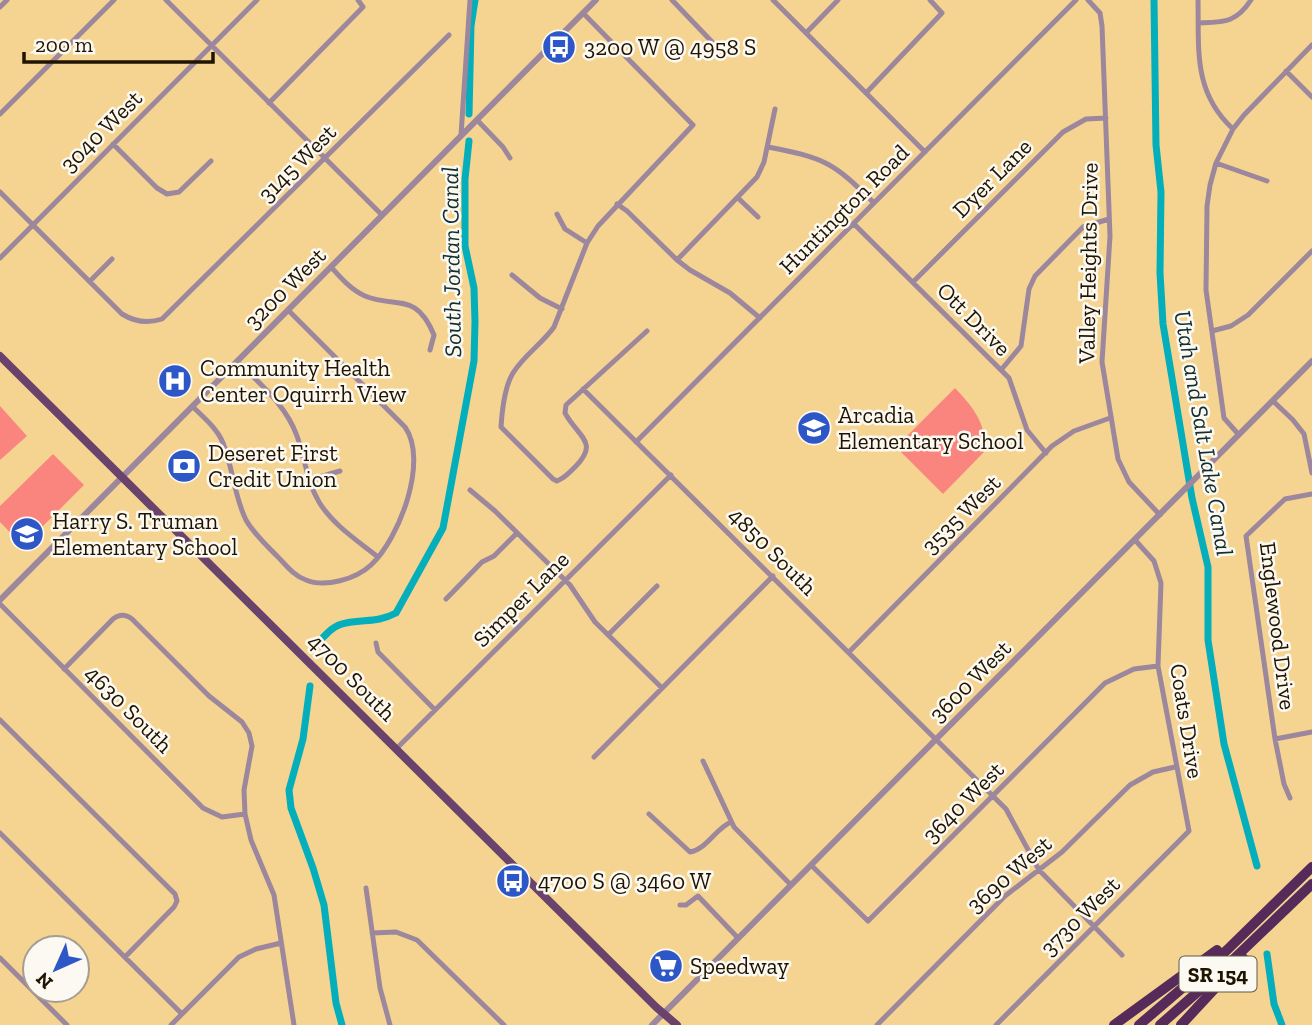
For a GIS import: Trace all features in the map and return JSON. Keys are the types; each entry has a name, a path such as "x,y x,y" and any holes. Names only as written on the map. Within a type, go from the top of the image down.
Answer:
{"highway":[{"name":"SR 154","path":"1139,1025 1250,929 1312,867"},
{"name":"SR 154","path":"1160,1025 1312,884"},
{"path":"1181,1025 1225,979 1275,920"},
{"path":"1114,1025 1250,929"}],"main road":[{"name":"4700 South","path":"0,356 677,1025"}],"street":[{"path":"0,7 7,0"},
{"path":"0,114 114,0"},
{"path":"166,0 382,215"},
{"name":"3040 West","path":"0,258 257,0"},
{"path":"269,103 363,7 358,0"},
{"path":"461,135 470,0"},
{"name":"3200 West","path":"0,602 596,0"},
{"path":"672,0 715,45"},
{"path":"773,0 925,152"},
{"path":"806,33 838,0"},
{"path":"866,93 942,13 930,0"},
{"name":"Huntington Road","path":"636,442 1076,0"},
{"name":"Valley Heights Drive","path":"1088,0 1100,13 1102,26 1110,258 1102,356 1110,418 1116,452 1123,471 1139,495 1160,515"},
{"path":"1198,0 1200,71 1203,85 1214,109 1233,129"},
{"path":"1199,23 1231,21 1251,0"},
{"path":"583,13 693,125 604,218 587,243 562,309 547,337 512,374 501,427 549,476 557,481 561,480 584,458 587,451 586,443 567,417 565,409 647,331"},
{"name":"3145 West","path":"90,281 130,319 154,322 169,315 449,35"},
{"path":"1239,435 1224,418 1206,290 1207,206 1216,163 1233,129 1312,45"},
{"path":"1286,71 1312,97"},
{"path":"677,260 757,177 768,147 775,109"},
{"name":"Dyer Lane","path":"913,282 1063,132 1086,119 1106,118"},
{"path":"477,120 510,158"},
{"path":"113,144 157,188 167,194 180,192 211,161"},
{"path":"768,147 825,161 842,171 874,203"},
{"path":"1216,163 1267,181"},
{"path":"0,192 90,281 112,259"},
{"path":"738,198 758,217"},
{"path":"617,204 677,260 730,293 760,318"},
{"path":"557,214 565,229 587,243"},
{"path":"1001,370 1021,346 1029,289 1040,270 1083,227 1109,219"},
{"name":"Ott Drive","path":"854,224 1001,370 1013,385 1027,430 1046,453"},
{"path":"1212,331 1231,326 1248,315 1312,251"},
{"path":"331,267 354,290 363,295 403,302 420,312 434,335 430,350"},
{"path":"512,275 540,298 562,309"},
{"path":"192,406 215,430 223,443 241,508 250,526 298,576 316,582 336,580 365,570 378,557 406,505 414,447 405,427 288,310"},
{"path":"237,361 273,397 291,422 298,437 309,480 326,512 378,557"},
{"name":"3600 West","path":"652,1025 1312,361"},
{"name":"4850 South","path":"583,389 1006,808 1040,870 1122,955"},
{"path":"1273,401 1304,434 1312,473"},
{"name":"3535 West","path":"849,652 1046,453 1074,431 1110,418"},
{"path":"309,480 340,471"},
{"name":"Simper Lane","path":"396,749 671,475"},
{"path":"470,490 495,511 564,580 579,597 589,615 662,688"},
{"name":"Englewood Drive","path":"1290,798 1283,785 1275,738 1246,537 1285,499 1312,494"},
{"path":"446,598 482,562 494,556 517,533"},
{"name":"Coats Drive","path":"1135,540 1154,561 1161,583 1158,666 1189,831"},
{"path":"594,757 773,576"},
{"path":"608,635 657,586"},
{"name":"4630 South","path":"0,602 204,808 222,817 244,814"},
{"path":"64,669 116,617 122,615 132,619 209,696 247,729 252,746 244,790 244,814 251,840 272,888 294,1025"},
{"path":"376,643 378,652 435,710"},
{"name":"3640 West","path":"811,865 868,921 1114,677 1134,669 1158,666"},
{"path":"0,720 173,891 177,901 172,909 125,957"},
{"path":"1275,738 1312,732"},
{"path":"703,761 731,822 792,885"},
{"name":"3690 West","path":"877,1025 1005,896 1070,845 1130,785 1153,772 1175,767"},
{"path":"649,814 690,852 696,851 719,829 731,822"},
{"name":"3730 West","path":"996,1025 1189,831"},
{"path":"0,833 182,1014"},
{"path":"366,888 380,988 390,1025"},
{"path":"680,905 686,905 698,896 738,938"},
{"path":"372,933 396,932 417,940 504,1025"},
{"path":"170,1025 239,957 256,948 281,943"},
{"path":"0,958 67,1025"}],"shaded area":[{"path":"955,388 978,417 984,433 984,452 943,494 896,447"},
{"path":"0,406 27,436 0,460"},
{"path":"53,454 84,485 23,546 0,522 0,506"}],"waterway":[{"name":"South Jordan Canal","path":"469,114 471,26 475,0"},
{"name":"Utah and Salt Lake Canal","path":"1154,0 1163,324 1192,498 1208,567 1208,640 1224,744 1257,866"},
{"name":"South Jordan Canal","path":"315,646 341,624 377,620 396,613 443,528 474,361 474,288 465,246 465,179 469,141"},
{"name":"South Jordan Canal","path":"310,686 303,739 289,790 291,808 324,905 336,1003 342,1025"},
{"name":"Utah and Salt Lake Canal","path":"1267,954 1274,1004 1282,1025"}],"place":[{"name":"3200 W @ 4958 S","path":"559,47"},
{"name":"Community Health Center Oquirrh View","path":"175,381"},
{"name":"Arcadia Elementary School","path":"814,428"},
{"name":"Deseret First Credit Union","path":"184,466"},
{"name":"Harry S. Truman Elementary School","path":"27,534"},
{"name":"4700 S @ 3460 W","path":"513,881"},
{"name":"Speedway","path":"666,966"}]}
